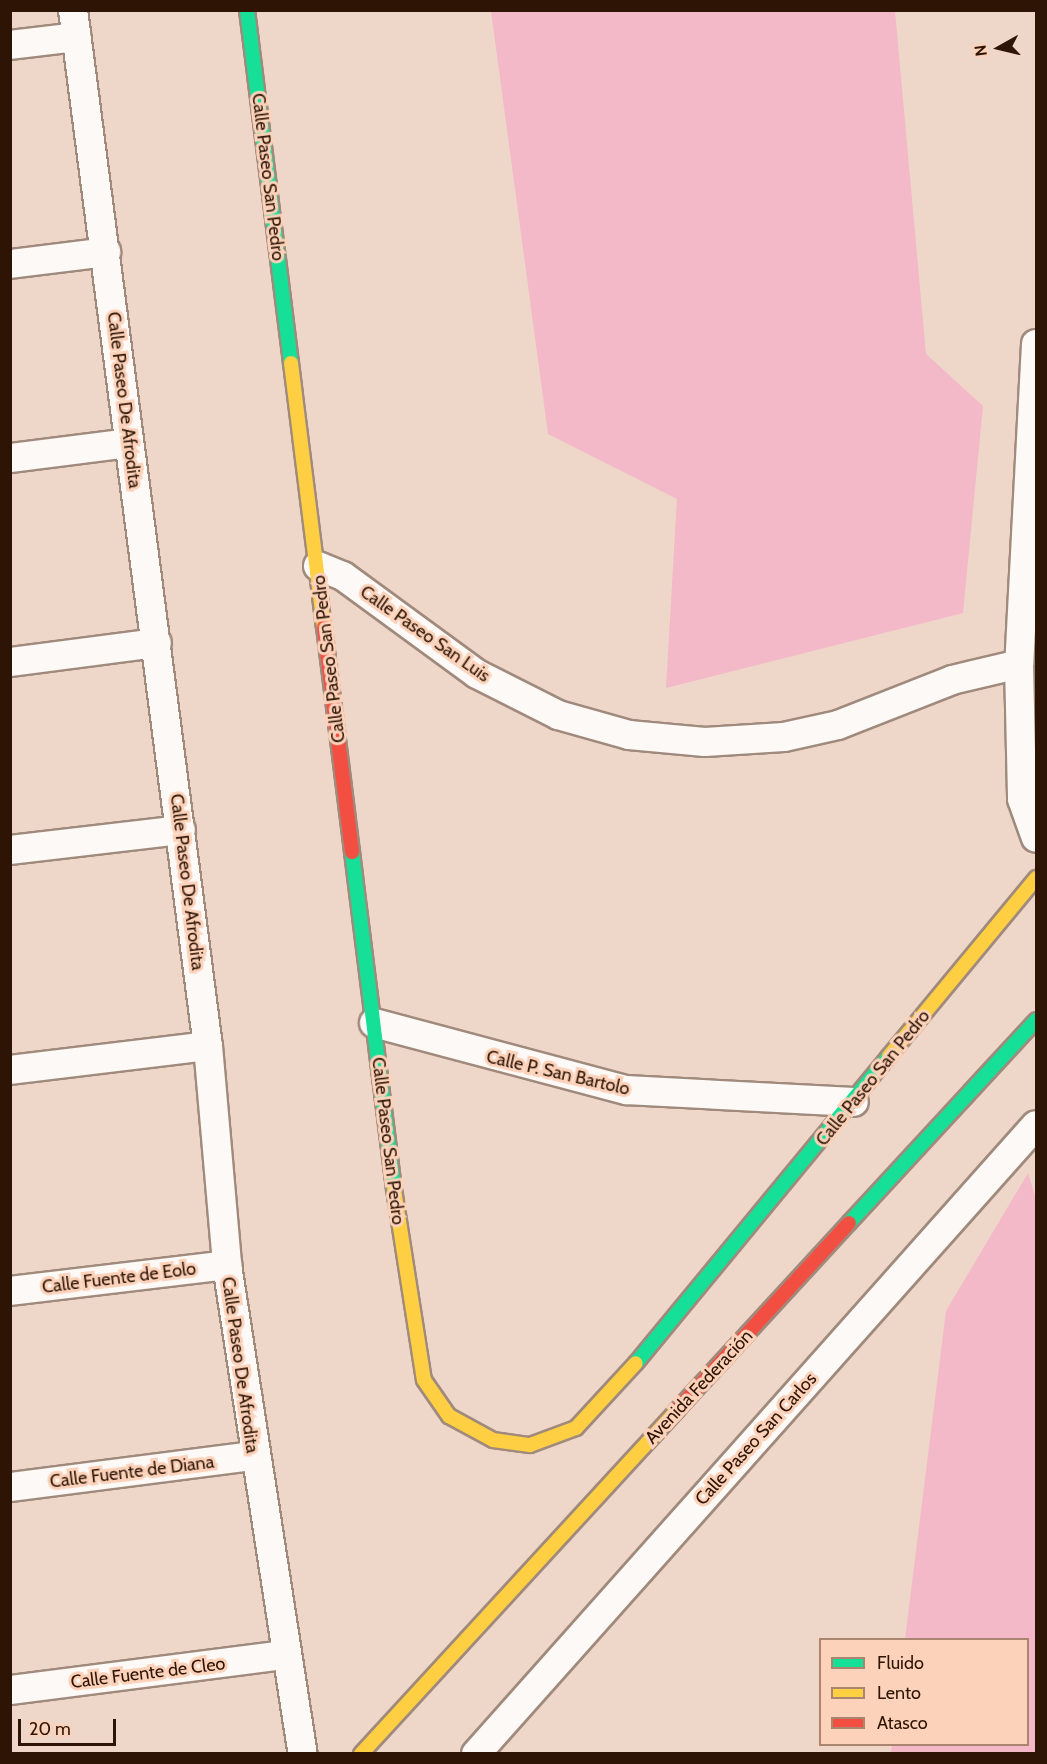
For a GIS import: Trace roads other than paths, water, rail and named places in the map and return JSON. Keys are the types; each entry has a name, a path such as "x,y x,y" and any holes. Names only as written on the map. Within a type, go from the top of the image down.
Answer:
{"street":[{"name":"Calle Paseo San Pedro","path":"247,10 418,1361 424,1380 449,1416 493,1440 530,1444 576,1428 619,1384 854,1102 1036,878"},
{"path":"10,45 75,24"},
{"name":"Calle Paseo De Afrodita","path":"75,24 208,1046 226,1265 253,1456 303,1754"},
{"path":"10,264 106,252"},
{"path":"1036,344 1019,664 1022,799 1036,838"},
{"path":"10,458 128,443"},
{"name":"Calle Paseo San Luis","path":"318,566 343,576 477,674 558,715 629,735 705,742 784,737 838,725 952,680 1019,664"},
{"path":"10,662 157,644"},
{"path":"10,850 181,830"},
{"name":"Avenida Federación","path":"361,1754 1036,1020"},
{"name":"Calle P. San Bartolo","path":"374,1023 626,1090 854,1102"},
{"path":"10,1070 208,1046"},
{"name":"Calle Paseo San Carlos","path":"476,1754 1036,1125"},
{"name":"Calle Fuente de Eolo","path":"10,1291 226,1265"},
{"name":"Calle Fuente de Diana","path":"10,1487 253,1456"},
{"name":"Calle Fuente de Cleo","path":"10,1690 285,1656"}]}
